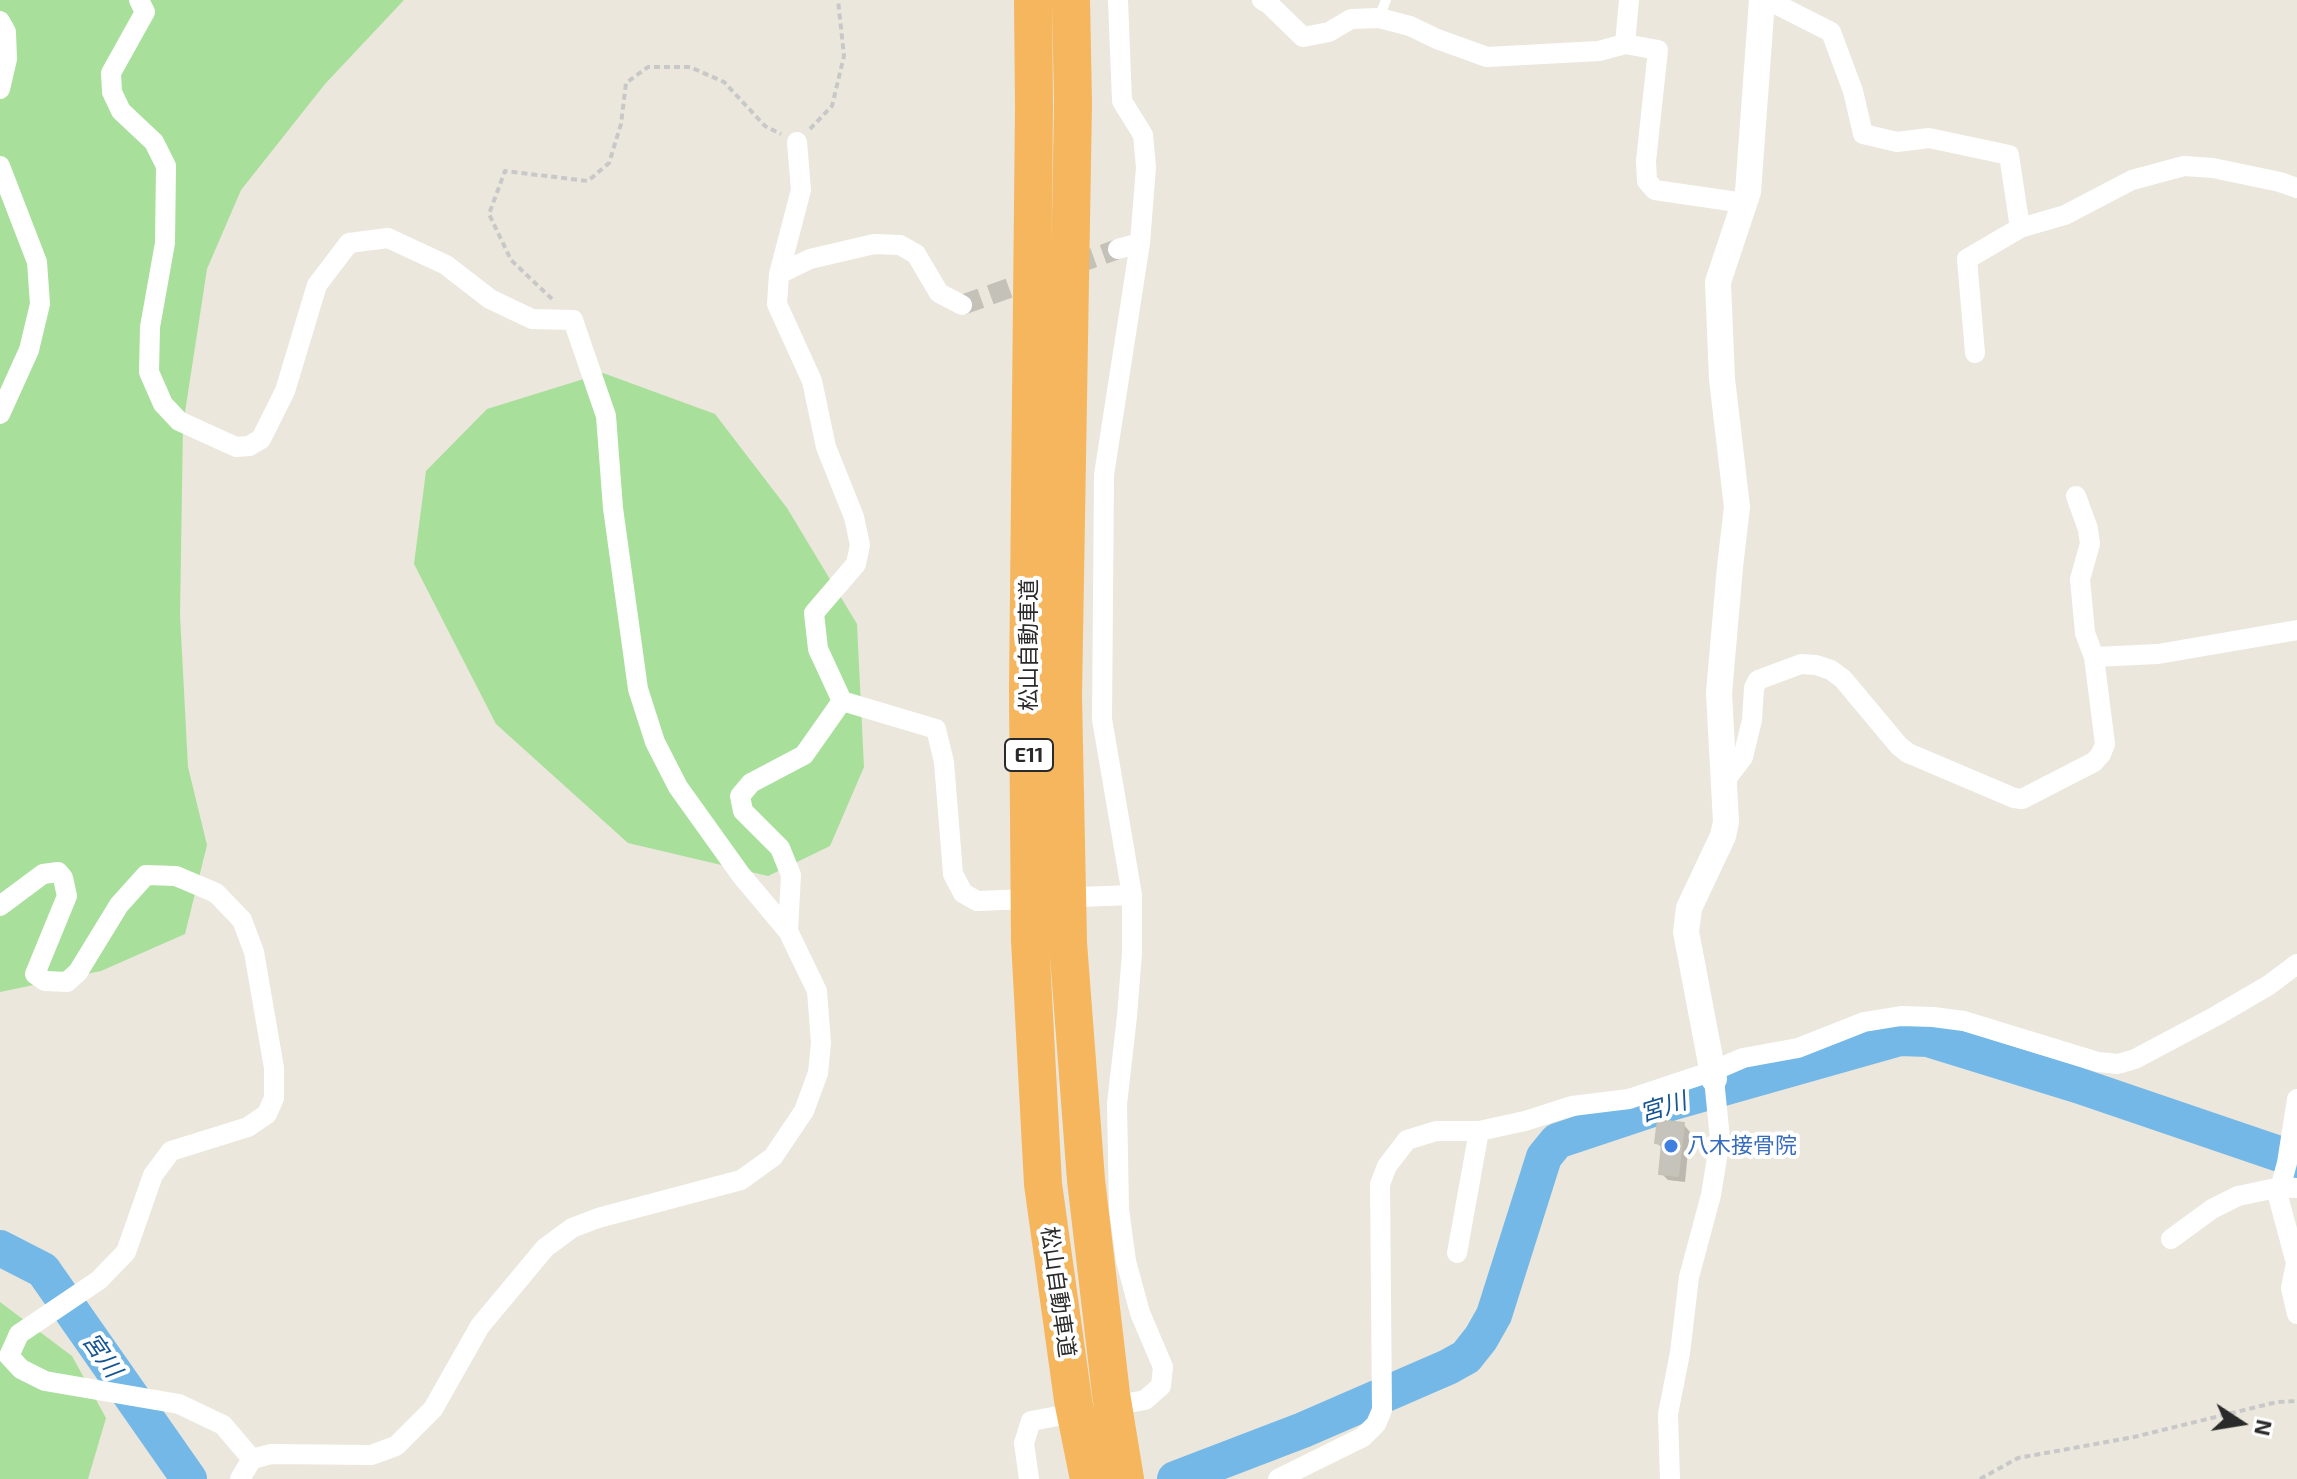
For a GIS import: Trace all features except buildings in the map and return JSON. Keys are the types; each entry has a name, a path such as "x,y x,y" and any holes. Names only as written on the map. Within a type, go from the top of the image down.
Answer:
{"highway":[{"name":"松山自動車道","path":"1033,0 1028,692 1030,940 1043,1184 1073,1400 1089,1479"},
{"name":"松山自動車道","path":"1071,0 1073,103 1063,696 1068,943 1086,1180 1111,1394 1125,1479"}],"street":[{"path":"139,0 145,12 111,73 112,92 121,111 154,142 166,166 165,243 150,327 149,372 163,404 179,421 236,447 249,446 261,439 285,391 317,285 349,243 388,238 446,265 490,299 532,319 573,320 606,416 613,508 638,689 655,742 678,787 741,875 788,931 817,991 821,1043 818,1073 804,1111 773,1157 741,1180 598,1218 572,1228 545,1248 480,1326 433,1409 396,1446 371,1455 271,1454 252,1459 240,1479"},
{"path":"1029,1478 1024,1443 1031,1421 1145,1400 1161,1386 1163,1367 1140,1313 1126,1261 1119,1209 1117,1104 1132,953 1102,719 1104,490 1140,243 1146,167 1143,135 1122,101 1118,0"},
{"path":"1262,0 1303,37 1329,32 1351,19 1382,9 1410,26 1487,57 1599,51 1625,44 1658,50 1646,161 1647,181 1655,190 1744,203"},
{"path":"1625,44 1629,0"},
{"path":"1670,1479 1668,1414 1680,1353 1689,1277 1711,1195 1720,1139 1715,1083 1686,932 1689,908 1723,836 1726,822 1719,693 1737,507 1722,379 1718,282 1748,192 1765,0 1831,32 1853,91 1863,134 1897,142 1929,138 2009,155 2020,228"},
{"path":"0,21 6,32 7,59 0,89"},
{"path":"797,142 801,190 779,274 777,304 812,381 826,447 854,517 860,545 856,564 814,613 818,649 842,701 936,729 944,762 953,874 963,893 977,901 1124,895"},
{"path":"0,166 37,262 40,304 29,350 0,414"},
{"path":"1975,353 1967,259 2020,228 2065,215 2132,180 2184,166 2213,168 2297,188"},
{"path":"1118,249 1140,243"},
{"path":"779,274 810,259 874,244 900,245 916,254 939,293 962,305"},
{"path":"1724,782 1743,757 1758,680 1801,664 1831,670 1843,679 1908,753 2022,799 2094,762 2105,744 2094,657 2085,633 2080,579 2090,544 2076,496"},
{"path":"2094,657 2158,654 2297,630"},
{"path":"788,931 791,875 780,848 743,811 740,796 751,783 804,755 842,701"},
{"path":"0,906 43,874 58,872 63,878 67,896 35,974 45,981 67,982 78,972 119,905 146,875 176,876 216,893 242,920 254,952 274,1068 274,1098 267,1114 248,1127 171,1151 153,1175 126,1252 99,1280 19,1334 9,1356 21,1369 45,1381 179,1404 223,1425 252,1459"},
{"path":"1278,1479 1363,1437 1376,1424 1382,1410 1380,1184 1387,1166 1407,1140 1436,1131 1479,1131 1572,1106 1715,1083 1743,1058 1798,1048 1864,1022 1901,1016 1964,1021 2098,1062 2118,1064 2135,1059 2216,1016 2269,985 2297,964"},
{"path":"2289,1187 2287,1163 2297,1099"},
{"path":"1457,1253 1479,1131"},
{"path":"2171,1239 2212,1209 2238,1196 2289,1187"},
{"path":"2289,1187 2278,1196 2296,1263 2291,1288 2297,1314"}],"path":[{"path":"573,320 511,260 489,214 505,171 588,181 609,163 621,124 626,83 648,67 690,67 724,82 765,126 797,142 832,106 844,56 838,0"},
{"path":"1980,1479 2018,1458 2134,1437 2277,1402 2297,1401"}],"green space":[{"path":"0,0 404,0 325,84 241,190 207,269 183,425 180,615 188,767 207,845 185,934 101,971 0,992"},
{"path":"603,373 715,414 787,508 857,624 864,767 830,846 768,876 628,843 496,724 414,564 426,471 487,409"},
{"path":"0,1302 72,1356 106,1418 88,1479 0,1479"}],"waterway":[{"name":"宮川","path":"1175,1479 1303,1430 1466,1357 1494,1315 1544,1157 1557,1141 1674,1102 1900,1038 1928,1039 2077,1085 2297,1160"},
{"name":"宮川","path":"0,1248 43,1270 189,1479"}],"tunnel":[{"path":"962,305 1118,249"}],"place":[{"name":"八木接骨院","path":"1671,1146"}]}
